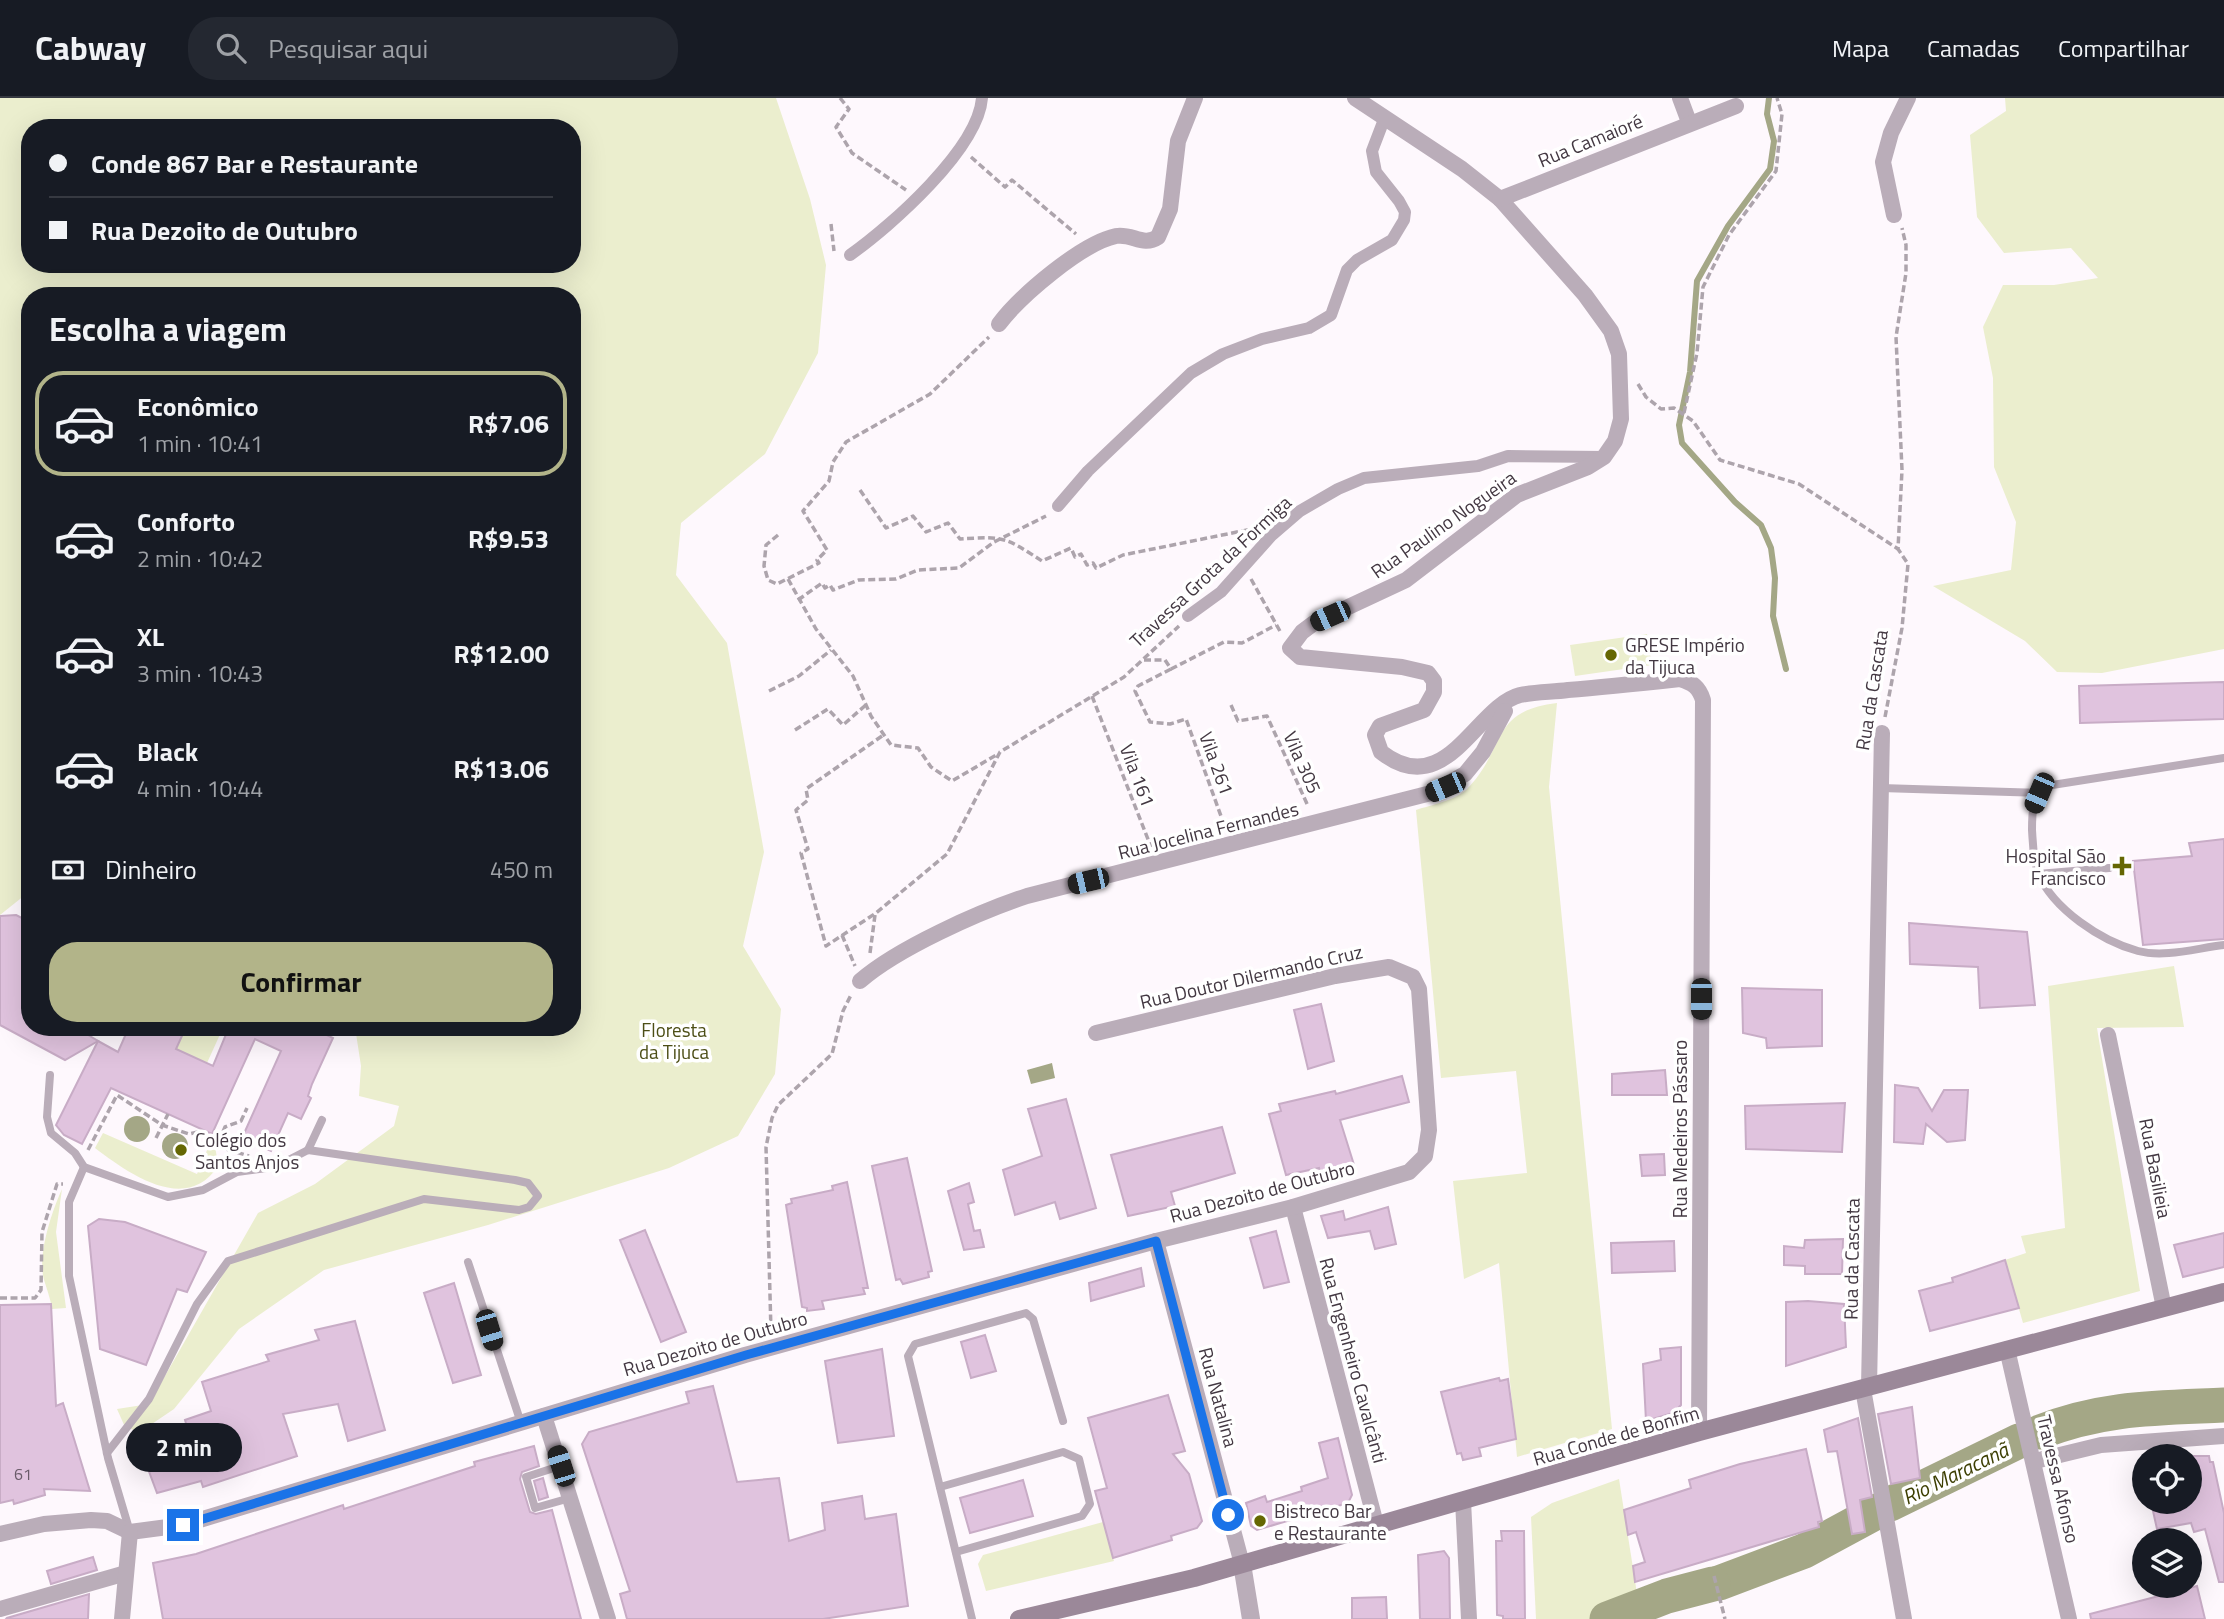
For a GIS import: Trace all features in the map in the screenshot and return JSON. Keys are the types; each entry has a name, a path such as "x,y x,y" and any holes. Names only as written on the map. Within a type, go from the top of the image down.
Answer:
{"main road":[{"name":"Rua Conde de Bonfim","path":"1019,1619 1242,1564 1699,1432 2224,1292"}],"street":[{"path":"850,255 890,225 961,148 978,121 982,98"},
{"path":"999,324 1025,296 1091,247 1119,236 1145,242 1162,233 1170,209 1178,141 1195,98"},
{"path":"1355,98 1462,169 1500,199 1585,295 1611,331 1619,354 1621,419 1615,441 1604,457"},
{"path":"1680,98 1689,122"},
{"path":"1894,215 1884,178 1885,150 1908,98"},
{"name":"Rua Camaioré","path":"1500,199 1689,122 1736,106"},
{"path":"1058,506 1122,437 1178,383 1199,368 1223,354 1262,339 1310,328 1331,315 1347,270 1357,260 1392,240 1404,220 1405,212 1399,201 1376,172 1372,152 1385,117"},
{"name":"Travessa Grota da Formiga","path":"1188,616 1221,592 1283,526 1338,489 1364,478 1478,466 1508,456 1604,457"},
{"name":"Rua Paulino Nogueira","path":"1290,648 1314,623 1406,580 1517,495 1588,467 1604,457"},
{"path":"1290,648 1300,657 1402,667 1429,673 1434,681 1434,692 1424,710 1380,726 1375,735 1381,752 1398,762 1427,764 1444,759 1517,696"},
{"name":"Rua Medeiros Pássaro","path":"1517,696 1680,679 1693,683 1703,700 1699,1432"},
{"name":"Rua Jocelina Fernandes","path":"860,981 979,912 1002,904 1316,824 1445,787 1465,774 1483,752 1500,718 1517,696"},
{"name":"Rua da Cascata","path":"1882,733 1866,1388 1904,1619"},
{"name":"Rua Doutor Dilermando Cruz","path":"1096,1033 1335,976 1389,967 1413,977 1419,989 1427,1144"},
{"name":"Rua Basilieia","path":"2108,1035 2164,1308"},
{"name":"Rua Dezoito de Outubro","path":"0,1534 44,1524 91,1520 107,1521 130,1532 183,1525 771,1348 1156,1241 1293,1207 1409,1172 1425,1156 1427,1144"},
{"name":"Rua Engenheiro Cavalcânti","path":"1293,1207 1376,1524"},
{"name":"Rua Natalina","path":"1156,1241 1242,1564"},
{"name":"Travessa Afonso","path":"2007,1349 2069,1619"},
{"path":"544,1416 608,1619"},
{"path":"2033,1454 2101,1445 2224,1436"},
{"path":"1463,1501 1469,1619"},
{"path":"122,1619 130,1532"},
{"path":"1242,1564 1251,1619"},
{"path":"0,1609 126,1573"}],"lane":[{"path":"2224,758 2046,786 2039,793 2033,807 2032,824 2033,851 2038,874 2054,897 2096,932 2138,951 2156,953 2224,945"},
{"path":"1881,788 2039,793"},
{"path":"2038,874 2109,868"},
{"path":"50,1075 47,1124 51,1133 82,1163 176,1198 203,1190 237,1172 275,1167 308,1150 514,1180 528,1183 538,1196 528,1207 519,1210 424,1199 228,1261 197,1304 149,1399 107,1453"},
{"path":"308,1150 322,1120"},
{"path":"82,1163 71,1198 69,1276 107,1453 130,1532"},
{"path":"468,1262 521,1423"},
{"path":"972,1619 908,1356 915,1344 1018,1313 1026,1313 1033,1319 1063,1421"},
{"path":"940,1487 1063,1452 1079,1459 1090,1504 1082,1516 956,1552"},
{"path":"561,1466 526,1477 535,1508 570,1498"}],"path":[{"path":"840,98 849,109 836,127 852,153 867,166 887,175 911,194 914,200"},
{"path":"1684,413 1697,354 1703,287 1729,235 1776,171 1782,114 1777,98"},
{"path":"961,148 1005,187 1012,180 1026,190 1091,247"},
{"name":"Rua da Cascata","path":"1882,733 1904,606 1908,564 1898,549 1902,470 1896,337 1906,245 1903,228 1894,215"},
{"path":"778,535 766,545 765,575 772,584 818,564 817,560 827,550 803,511 829,481 833,462 846,442 930,394 968,360 999,324"},
{"path":"1636,381 1646,397 1661,409 1674,408 1684,413 1702,432 1720,460 1799,484 1898,549"},
{"path":"860,490 886,528 913,516 926,532 948,523 960,539 977,536 1001,537 1042,561 1071,548 1075,557 1081,554 1087,565 1093,563 1096,568 1123,555 1235,532 1283,526"},
{"path":"798,600 822,583 825,588 830,585 833,590 859,580 896,579 918,570 959,568 1001,537 1040,519 1058,506"},
{"path":"1245,568 1290,648"},
{"path":"788,579 798,600 831,650 853,676 882,736 806,789 808,800 796,810 808,849 801,853 826,946 876,914 947,854 1000,752"},
{"name":"Travessa Grota da Formiga","path":"882,736 897,748 918,748 930,767 952,781 1124,677 1188,616"},
{"path":"1142,660 1165,660 1171,669 1224,642 1242,643 1276,625"},
{"path":"769,691 799,676 831,650"},
{"name":"Vila 261","path":"1171,669 1138,686 1135,691 1150,722 1170,724 1186,719 1232,845"},
{"name":"Vila 161","path":"1092,696 1158,865"},
{"path":"795,730 828,709 843,724 867,704"},
{"name":"Vila 305","path":"1231,705 1238,721 1267,716 1316,824"},
{"path":"876,914 870,950 877,969"},
{"path":"771,1348 766,1147 772,1118 789,1092 832,1054 843,1011 860,981 842,935"},
{"path":"82,1163 117,1095 162,1125 219,1141 223,1148 258,1159"},
{"path":"219,1141 225,1127 241,1121 247,1108"},
{"path":"156,1138 168,1114"},
{"path":"0,1298 35,1298 41,1290 42,1232 57,1184 63,1184 71,1198"},
{"path":"1714,1576 1725,1619"}],"green space":[{"name":"Floresta da Tijuca","path":"0,98 776,98 810,199 826,265 818,353 765,454 681,523 676,575 727,643 764,852 743,946 781,1009 775,1074 738,1136 669,1168 488,1225 324,1270 239,1329 174,1409 140,1432 125,1427 117,1409 149,1404 258,1213 315,1184 394,1126 399,1106 359,1096 361,1066 356,1036 581,1036 581,287 21,287 21,898 0,915"},
{"path":"2005,98 2224,98 2224,649 2102,673 2057,672 2025,641 1933,586 2011,570 2016,522 1994,467 1993,378 1983,327 2003,285 2054,285 2098,278 2071,248 2004,253 1977,217 1970,135 2006,111"},
{"name":"GRESE Império da Tijuca","path":"1647,634 1652,665 1575,676 1570,645"},
{"path":"1557,703 1549,787 1612,1429 1517,1457 1499,1263 1464,1279 1453,1181 1527,1173 1516,1071 1441,1078 1416,810 1462,793 1480,774 1509,723 1535,707"},
{"path":"2174,966 2184,1027 2097,1028 2140,1291 2023,1323 2005,1260 2026,1253 2021,1236 2065,1228 2048,986"},
{"path":"182,1036 219,1036 207,1063 176,1049"},
{"path":"103,1133 197,1174 210,1143 215,1145 218,1166 205,1180 190,1187 157,1185 140,1178 95,1148"},
{"path":"62,1189 56,1232 66,1308 52,1309 42,1270 42,1258 50,1221"},
{"path":"1619,1479 1641,1619 1536,1619 1531,1517 1552,1503"},
{"path":"1103,1522 1114,1561 986,1591 978,1564 983,1555"}],"shaded area":[{"path":"1052,1063 1055,1078 1031,1084 1027,1070"},
{"path":"137,1116 146,1120 150,1129 146,1138 137,1142 128,1138 124,1129 128,1120"},
{"path":"175,1133 184,1137 188,1146 184,1155 175,1159 166,1155 162,1146 166,1137"}],"building":[{"path":"2224,682 2224,719 2080,723 2079,686"},
{"path":"2224,839 2224,939 2143,945 2133,861 2192,856 2189,843"},
{"path":"16,915 21,918 21,1036 90,1036 98,1041 65,1060 0,1025 0,916"},
{"path":"1909,923 2027,932 2035,1005 1980,1008 1978,967 1910,964"},
{"path":"1742,988 1822,990 1822,1046 1767,1048 1766,1038 1743,1033"},
{"path":"1321,1004 1334,1061 1308,1069 1294,1010"},
{"path":"125,1036 182,1036 176,1049 213,1066 225,1036 333,1038 312,1084 308,1096 311,1098 301,1119 288,1113 271,1151 242,1138 281,1051 255,1039 212,1134 111,1088 82,1144 64,1135 56,1125 98,1041 118,1052"},
{"path":"1665,1070 1667,1095 1612,1095 1612,1074"},
{"path":"1402,1076 1409,1102 1340,1120 1355,1168 1321,1176 1319,1168 1286,1175 1269,1114 1281,1111 1279,1104 1335,1091 1336,1094"},
{"path":"1895,1085 1918,1088 1932,1111 1944,1090 1968,1090 1965,1140 1947,1142 1926,1124 1923,1144 1894,1142"},
{"path":"1066,1099 1096,1208 1060,1219 1055,1202 1015,1215 1003,1170 1042,1156 1028,1109"},
{"path":"1845,1103 1842,1152 1746,1149 1745,1106"},
{"path":"1222,1127 1235,1173 1171,1192 1175,1206 1128,1216 1111,1155"},
{"path":"1664,1154 1665,1175 1642,1176 1640,1155"},
{"path":"907,1158 932,1271 928,1272 929,1277 903,1284 900,1279 896,1280 872,1166"},
{"path":"847,1182 868,1288 863,1288 865,1294 822,1301 824,1309 807,1311 807,1308 802,1307 786,1205 792,1203 791,1199 833,1190 832,1186"},
{"path":"969,1183 974,1202 968,1204 974,1231 980,1230 984,1247 964,1250 948,1191"},
{"path":"1388,1207 1396,1244 1375,1249 1370,1231 1328,1238 1321,1216 1343,1211 1345,1220"},
{"path":"99,1219 125,1222 206,1252 187,1292 177,1289 146,1365 100,1349 88,1226"},
{"path":"645,1230 686,1332 661,1342 620,1240"},
{"path":"1276,1231 1289,1282 1264,1288 1250,1238"},
{"path":"2224,1233 2224,1267 2183,1277 2174,1245"},
{"path":"1843,1239 1842,1274 1805,1274 1805,1266 1784,1265 1784,1246 1804,1248 1805,1240"},
{"path":"1674,1241 1675,1271 1612,1273 1611,1243"},
{"path":"2005,1260 2019,1308 1930,1331 1919,1291 1953,1282 1952,1278"},
{"path":"1141,1268 1144,1286 1091,1301 1089,1283"},
{"path":"454,1283 481,1375 453,1383 424,1293"},
{"path":"1786,1302 1844,1304 1846,1347 1786,1366"},
{"path":"51,1304 56,1406 63,1403 90,1491 44,1489 45,1495 14,1504 13,1500 0,1503 0,1305"},
{"path":"355,1321 385,1430 348,1441 338,1404 283,1414 297,1456 203,1487 201,1481 157,1493 147,1466 165,1460 164,1457 191,1441 185,1420 211,1411 202,1382 269,1361 266,1355 319,1340 315,1330"},
{"path":"985,1335 996,1371 971,1378 961,1342"},
{"path":"1681,1347 1681,1405 1673,1413 1646,1421 1643,1364 1661,1360 1660,1349"},
{"path":"882,1349 894,1436 838,1443 825,1361"},
{"path":"1499,1378 1500,1381 1508,1379 1516,1439 1479,1448 1481,1456 1463,1460 1461,1453 1457,1454 1441,1392"},
{"path":"713,1386 737,1482 779,1478 789,1541 825,1530 822,1503 862,1496 865,1519 896,1514 908,1606 823,1619 627,1619 620,1594 630,1591 582,1444 589,1432 689,1403 686,1392"},
{"path":"1168,1395 1185,1451 1173,1454 1189,1474 1202,1521 1197,1528 1171,1536 1172,1540 1113,1558 1095,1491 1107,1488 1088,1418"},
{"path":"1912,1407 1920,1478 1891,1484 1878,1414"},
{"path":"1858,1418 1872,1497 1860,1500 1865,1532 1852,1534 1837,1451 1828,1452 1824,1430"},
{"path":"1338,1438 1352,1495 1348,1503 1257,1530 1251,1526 1246,1503 1265,1496 1267,1502 1302,1491 1301,1487 1328,1478 1319,1443"},
{"path":"534,1446 539,1466 522,1472 520,1479 530,1512 536,1514 552,1510 581,1619 163,1619 153,1563 196,1554 343,1505 344,1509 475,1466 474,1462"},
{"path":"1806,1449 1822,1521 1818,1522 1819,1527 1635,1582 1633,1566 1645,1562 1636,1532 1628,1535 1624,1510 1691,1488 1689,1480 1740,1464"},
{"path":"2202,1456 2209,1456 2210,1462 2213,1462 2224,1513 2224,1582 2219,1582 2205,1529 2193,1528 2191,1523 2157,1528 2154,1514 2202,1514"},
{"path":"543,1478 548,1497 539,1500 534,1481"},
{"path":"1023,1480 1033,1516 970,1533 960,1498"},
{"path":"1501,1531 1524,1531 1525,1619 1503,1619 1503,1616 1497,1615 1496,1541 1502,1541"},
{"path":"1444,1551 1449,1558 1450,1619 1420,1619 1418,1555"},
{"path":"93,1557 97,1570 51,1584 47,1571"},
{"path":"89,1594 88,1619 6,1619 7,1618"},
{"path":"1386,1597 1387,1619 1352,1619 1352,1598"},
{"path":"2151,1598 2200,1598 2205,1619 2091,1619 2090,1614"}],"waterway":[{"path":"1769,98 1767,114 1774,141 1770,169 1728,226 1697,281 1690,372 1679,425 1682,443 1735,502 1761,525 1771,548 1775,578 1773,616 1786,669"},
{"name":"Rio Maracanã","path":"2040,1432 2109,1413 2224,1405"},
{"name":"Rio Maracanã","path":"1890,1504 2019,1441"},
{"name":"Rio Maracanã","path":"1719,1583 1804,1551 1880,1510"},
{"name":"Rio Maracanã","path":"1607,1619 1667,1596 1713,1584"}],"place":[{"name":"GRESE Império da Tijuca","path":"1611,655"},
{"name":"Hospital São Francisco","path":"2122,866"},
{"name":"Colégio dos Santos Anjos","path":"181,1150"},
{"name":"Bistreco Bar e Restaurante","path":"1260,1521"}],"route":[{"path":"183,1525 321,1481 746,1355 1156,1241 1228,1515"}]}
